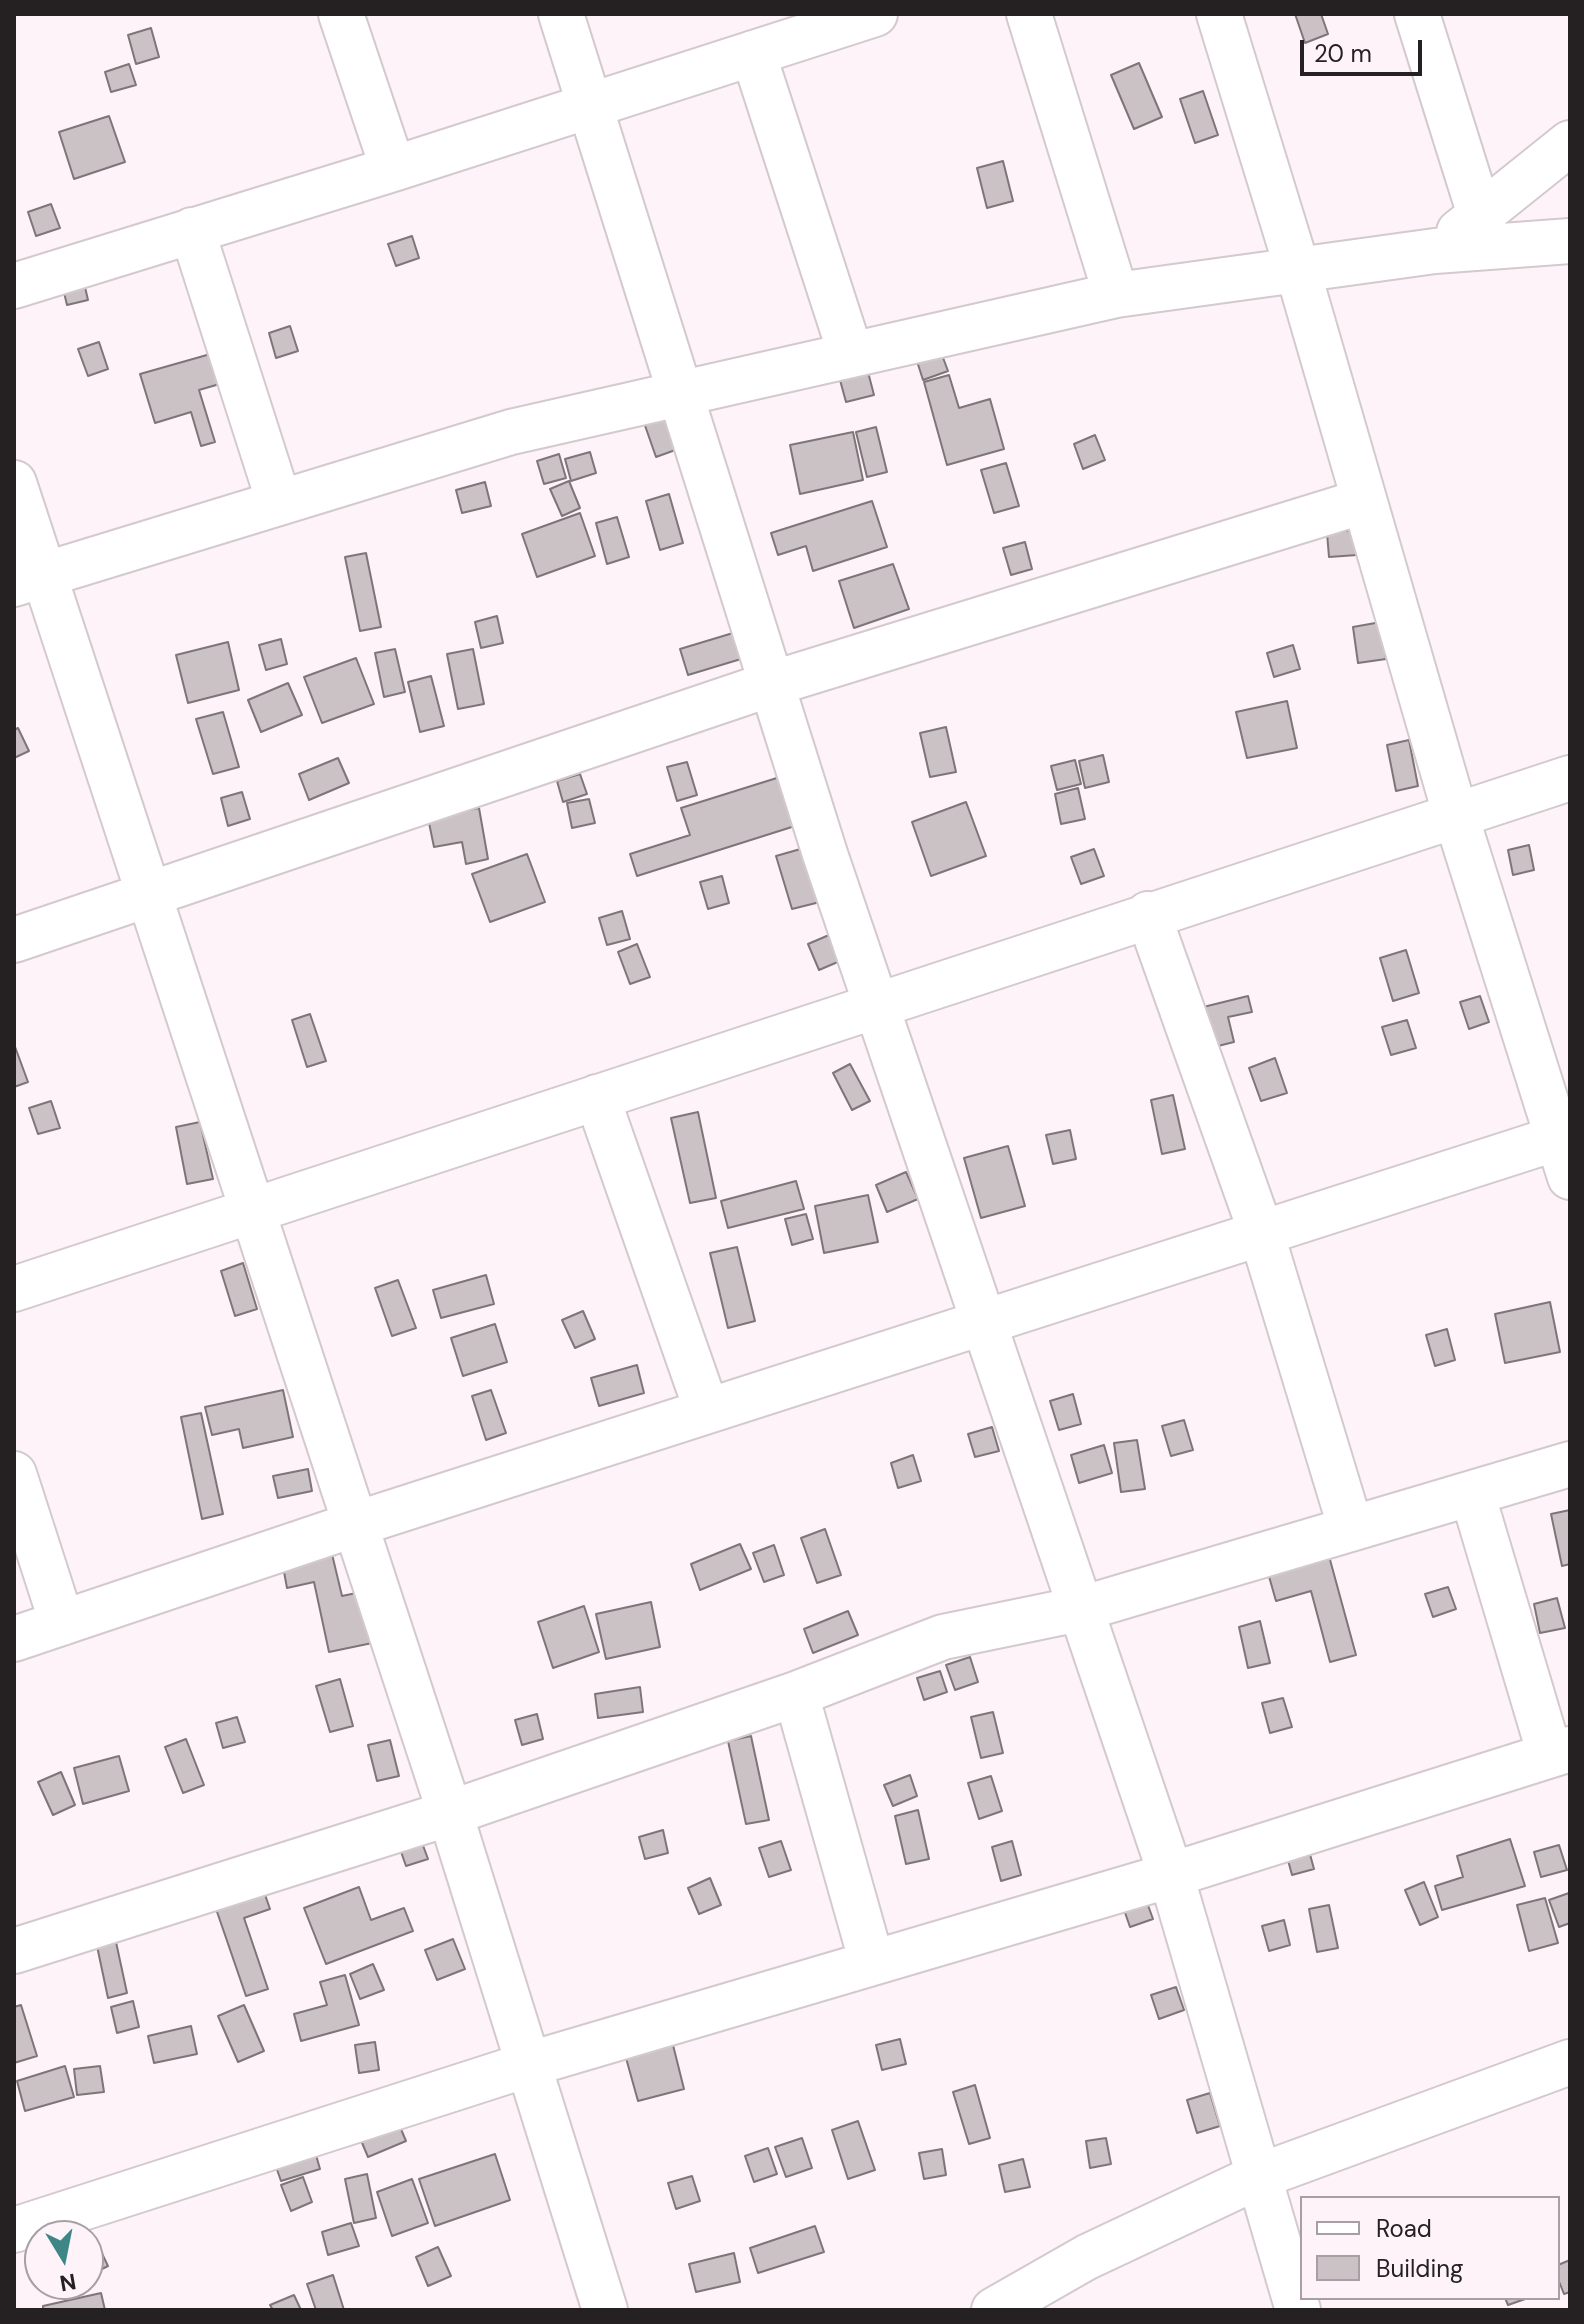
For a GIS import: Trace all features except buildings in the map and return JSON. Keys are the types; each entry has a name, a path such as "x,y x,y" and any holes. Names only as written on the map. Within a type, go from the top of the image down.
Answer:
{"street":[{"path":"341,14 393,169"},
{"path":"561,14 875,1004 982,1322 1084,1608 1171,1875 1298,2310"},
{"path":"14,286 393,169 875,14"},
{"path":"1029,14 1116,295"},
{"path":"14,1639 356,1524 1261,1232 1566,1149 1455,813 1297,268 1219,14"},
{"path":"1417,14 1480,215"},
{"path":"753,53 851,355"},
{"path":"1435,251 1570,143"},
{"path":"192,230 279,502"},
{"path":"30,579 511,432 1116,295 1435,251 1570,241"},
{"path":"14,483 30,579 152,896 450,1813 605,2310"},
{"path":"14,940 152,896 771,684 1364,501"},
{"path":"14,1289 1455,813 1570,778"},
{"path":"1148,914 1261,1232 1351,1529"},
{"path":"597,1097 707,1411"},
{"path":"14,1951 450,1813 796,1694 943,1637 1084,1608 1570,1464"},
{"path":"14,1474 62,1623"},
{"path":"14,2230 530,2064 1171,1875 1560,1752 1472,1493"},
{"path":"796,1694 872,1963"},
{"path":"994,2310 1087,2257 1257,2177 1570,2062"}]}
